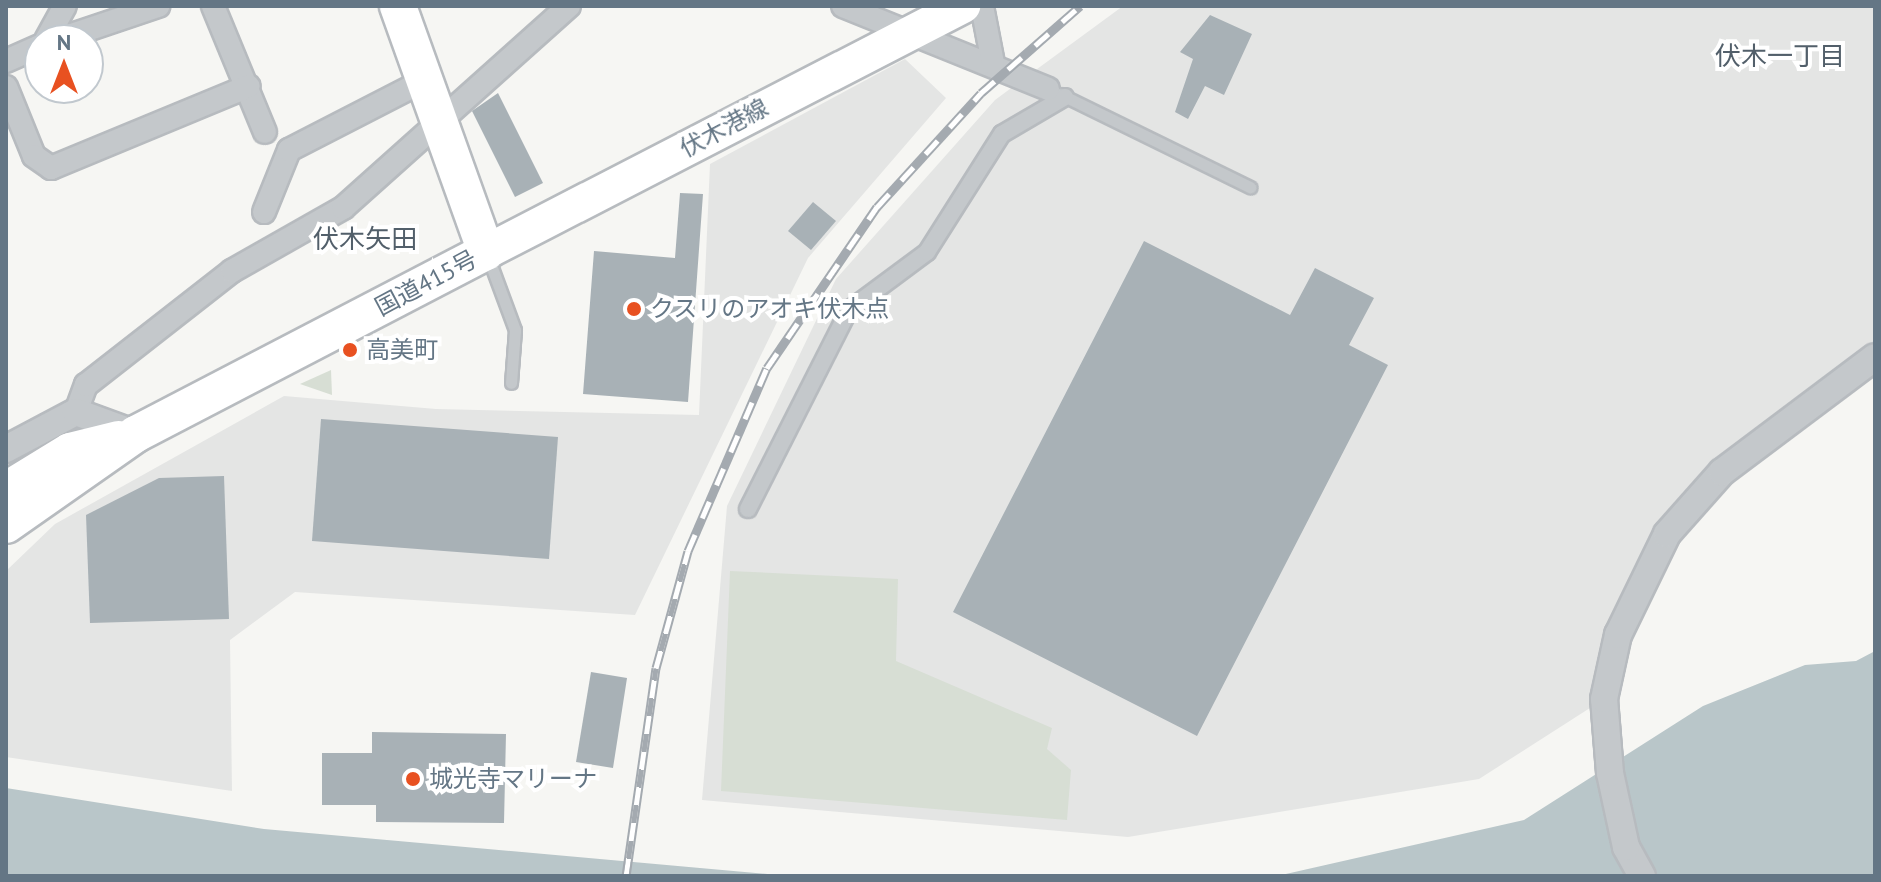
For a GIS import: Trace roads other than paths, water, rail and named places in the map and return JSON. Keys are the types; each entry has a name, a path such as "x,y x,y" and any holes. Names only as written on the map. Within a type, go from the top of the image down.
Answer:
{"highway":[{"name":"国道415号","path":"6,525 136,434 486,252 398,6"},
{"name":"国道415号","path":"6,490 70,451 136,434"}],"main road":[{"name":"伏木港線","path":"486,252 902,34 963,6"}],"street":[{"path":"55,24 65,6"},
{"path":"104,24 158,6"},
{"path":"213,6 249,86 265,132"},
{"path":"6,449 76,412 86,385 232,271 343,208 569,6"},
{"path":"748,509 849,310 927,252 1002,134 1057,93 993,63 902,34 843,6"},
{"path":"982,6 993,63"},
{"path":"264,212 289,150 425,80"},
{"path":"6,87 34,156 51,168 249,86"},
{"path":"1642,876 1626,847 1610,773 1604,699 1618,635 1667,534 1722,472 1875,357"},
{"path":"76,412 136,434"}],"lane":[{"path":"1057,93 1250,187"},
{"path":"486,252 515,330 511,383"}],"railway":[{"path":"626,876 656,668 688,551 767,368 877,207 981,93 1080,6"}],"place":[{"name":"クスリのアオキ伏木点","path":"634,309"},
{"name":"高美町","path":"350,350"},
{"name":"城光寺マリーナ","path":"413,779"}],"district":[{"name":"伏木一丁目","path":"1780,56"},
{"name":"伏木矢田","path":"365,239"}]}
